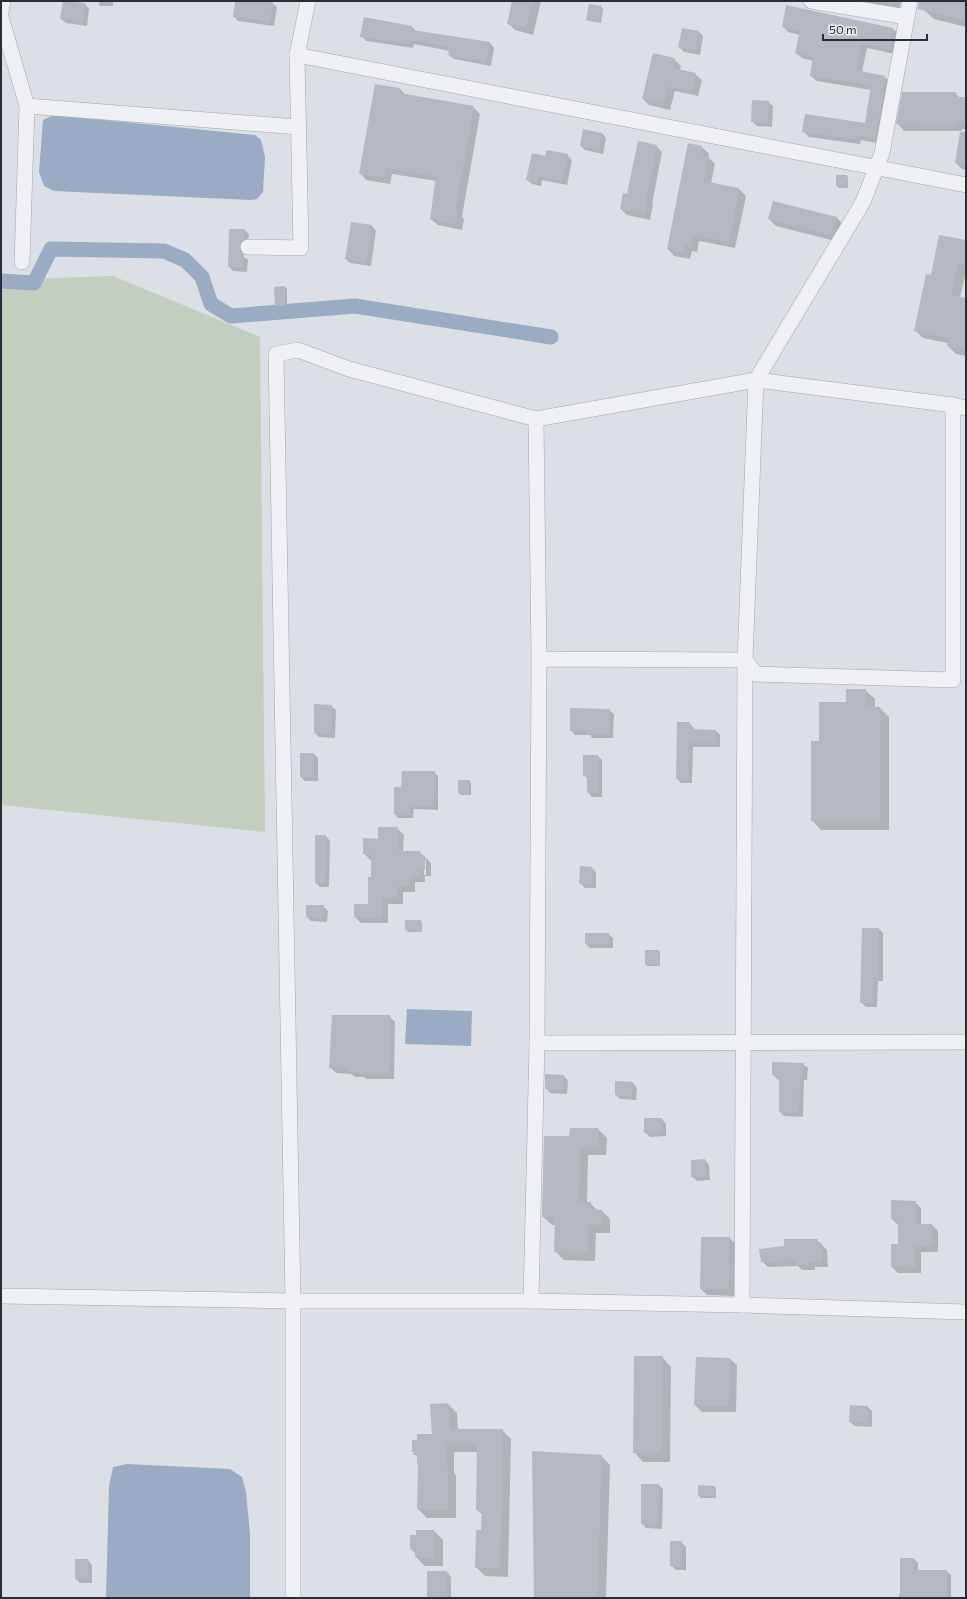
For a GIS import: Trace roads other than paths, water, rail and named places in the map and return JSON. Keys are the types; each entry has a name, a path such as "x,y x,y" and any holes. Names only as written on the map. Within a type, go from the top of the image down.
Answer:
{"street":[{"path":"1,14 3,1"},
{"path":"248,247 302,248 297,55 308,1"},
{"path":"811,1 907,17"},
{"path":"742,1305 745,660 756,380 864,202 882,152 910,1"},
{"path":"1,17 27,106 22,262"},
{"path":"297,55 966,185"},
{"path":"27,106 298,127"},
{"path":"293,1598 293,1301 276,354 298,350 349,370 536,419 756,380 960,407 953,680 756,674 745,660"},
{"path":"531,1301 537,1043 539,659 536,419"},
{"path":"539,659 745,660"},
{"path":"537,1043 966,1042"},
{"path":"1,1296 293,1301 531,1301 742,1305 966,1312"}],"water":[{"path":"54,115 255,135 261,140 265,157 263,192 257,199 251,200 54,191 44,186 39,172 43,120"},
{"path":"407,1009 472,1011 471,1046 405,1044"},
{"path":"127,1464 230,1469 242,1477 246,1492 250,1534 250,1598 106,1598 109,1486 113,1467"}],"waterway":[{"path":"1,281 34,283 51,249 164,251 185,260 202,277 211,304 231,316 355,306 551,337"}]}
